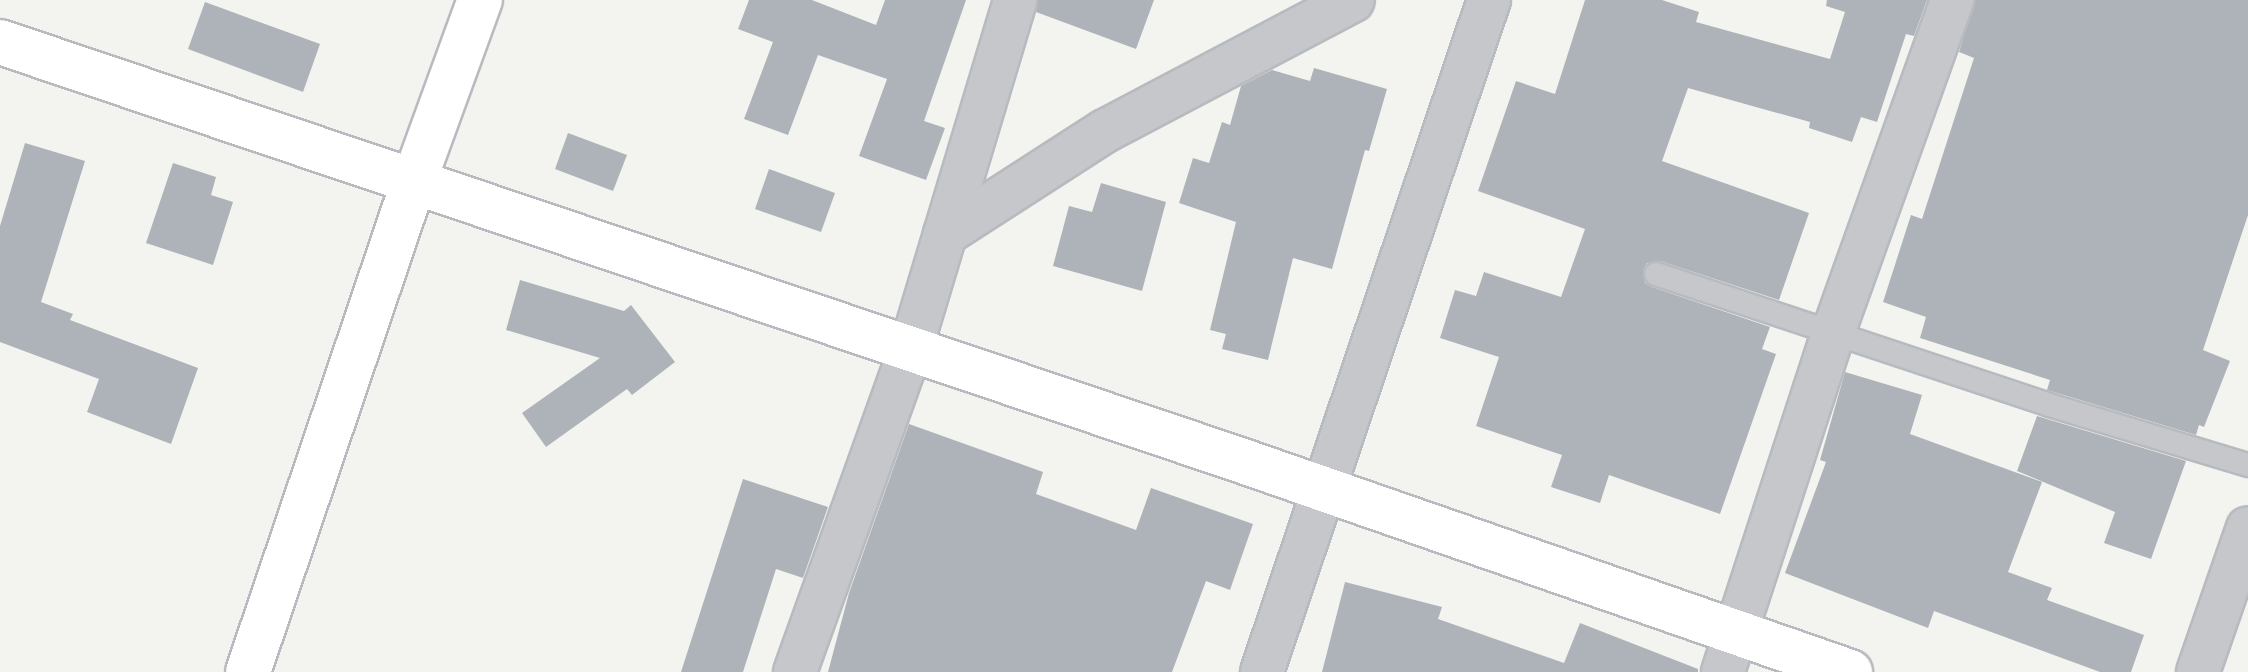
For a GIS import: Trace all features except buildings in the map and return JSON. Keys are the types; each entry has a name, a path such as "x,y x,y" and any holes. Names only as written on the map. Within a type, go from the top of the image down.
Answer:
{"street":[{"path":"248,672 414,181 480,0"},
{"path":"795,672 910,351 1015,0"},
{"path":"945,234 1105,131 1353,0"},
{"path":"1262,672 1489,0"},
{"path":"1730,652 1833,333 1952,0"},
{"path":"0,42 1323,491 1730,652 1850,672"},
{"path":"2198,672 2248,528"}],"lane":[{"path":"1656,274 2248,465"}]}
